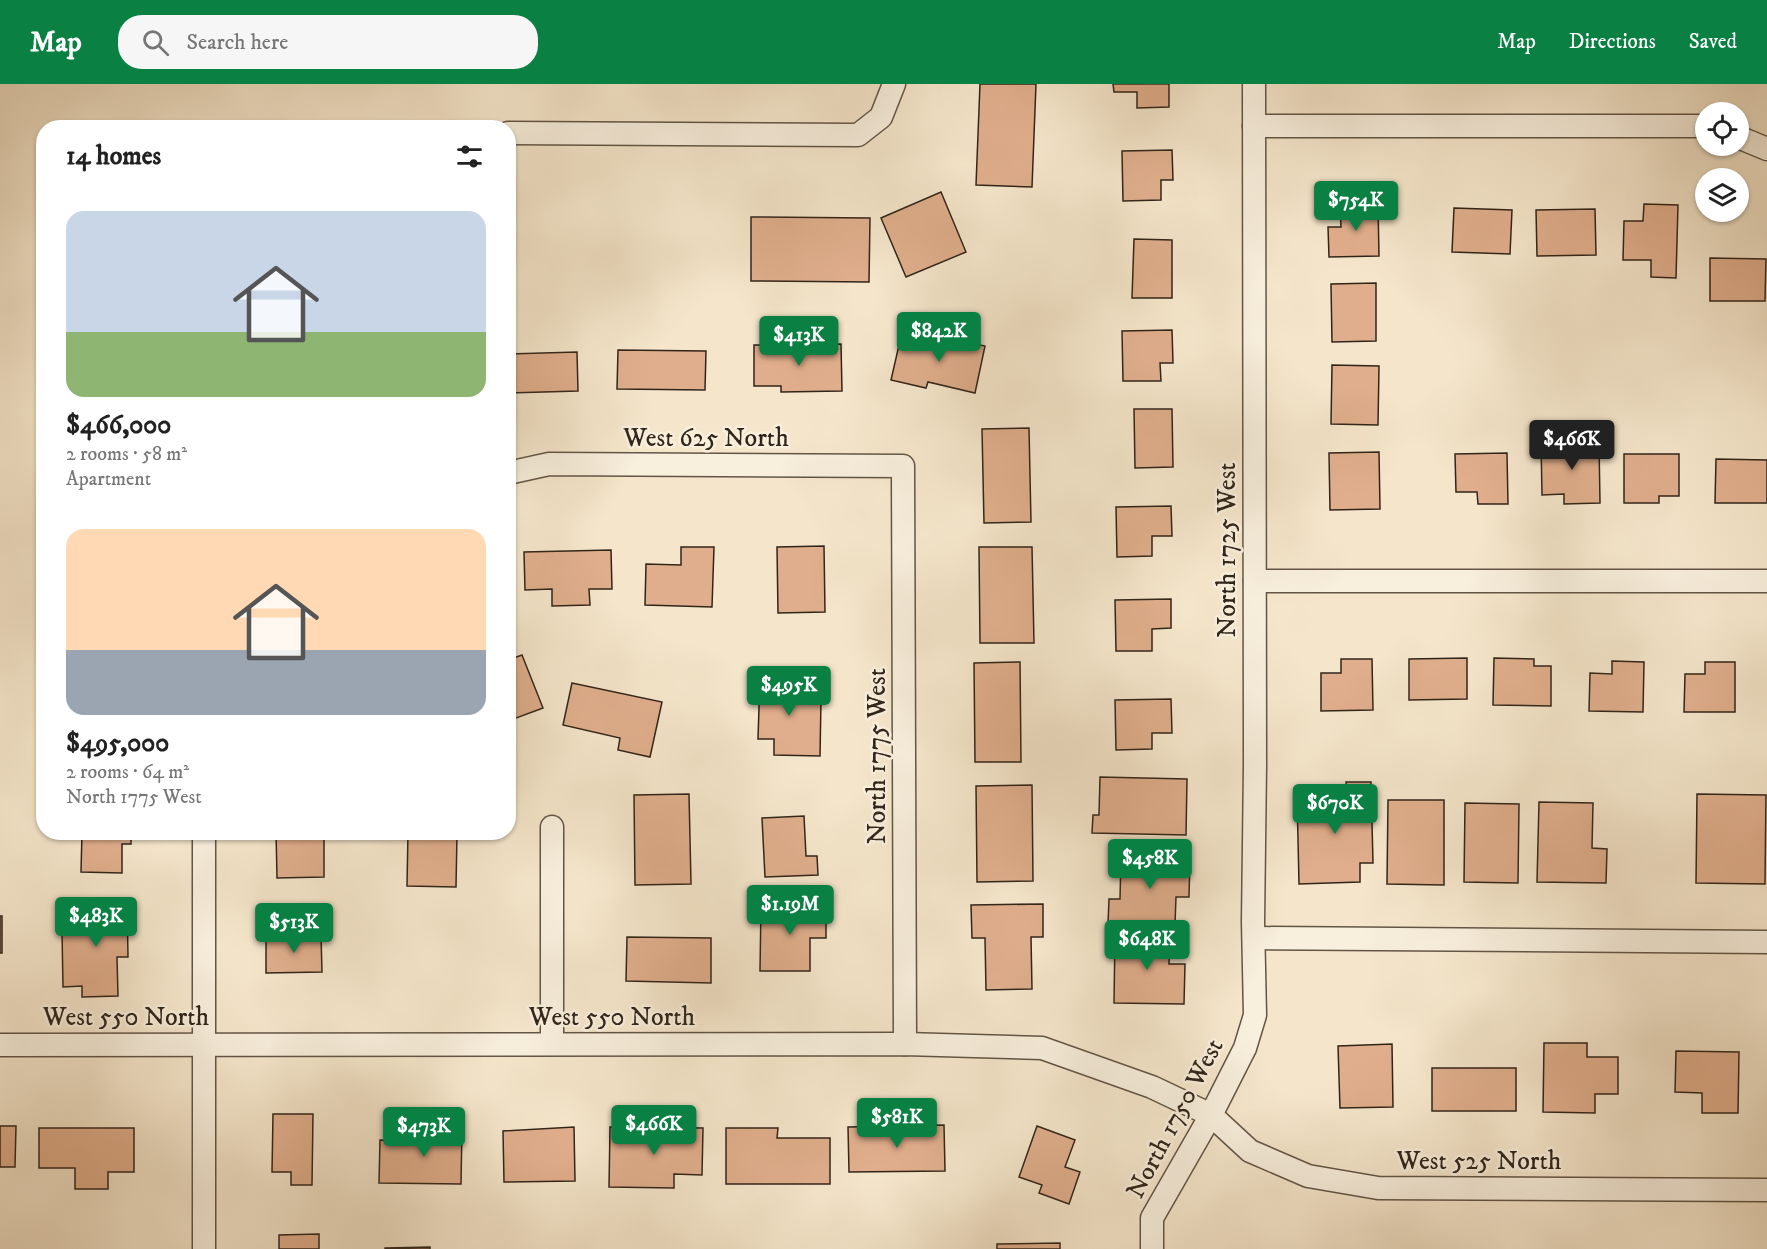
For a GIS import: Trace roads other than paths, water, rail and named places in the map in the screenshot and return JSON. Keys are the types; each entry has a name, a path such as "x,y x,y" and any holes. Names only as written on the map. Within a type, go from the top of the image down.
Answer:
{"street":[{"path":"516,134 858,135 881,117 894,84"},
{"name":"North 1725 West","path":"1254,84 1254,938 1256,1015"},
{"path":"1254,126 1695,126"},
{"path":"1749,142 1767,149"},
{"name":"West 625 North","path":"516,472 549,464 903,466"},
{"name":"North 1775 West","path":"903,466 905,1044"},
{"path":"1255,581 1767,581"},
{"path":"552,827 552,1044"},
{"path":"204,840 204,1249"},
{"path":"1254,938 1767,942"},
{"name":"North 1750 West","path":"1152,1249 1152,1218 1211,1115 1245,1048 1256,1015"},
{"name":"West 550 North","path":"0,1045 905,1044 1042,1048 1152,1087 1211,1115"},
{"name":"West 525 North","path":"1211,1115 1250,1151 1308,1176 1378,1188 1767,1190"}]}
